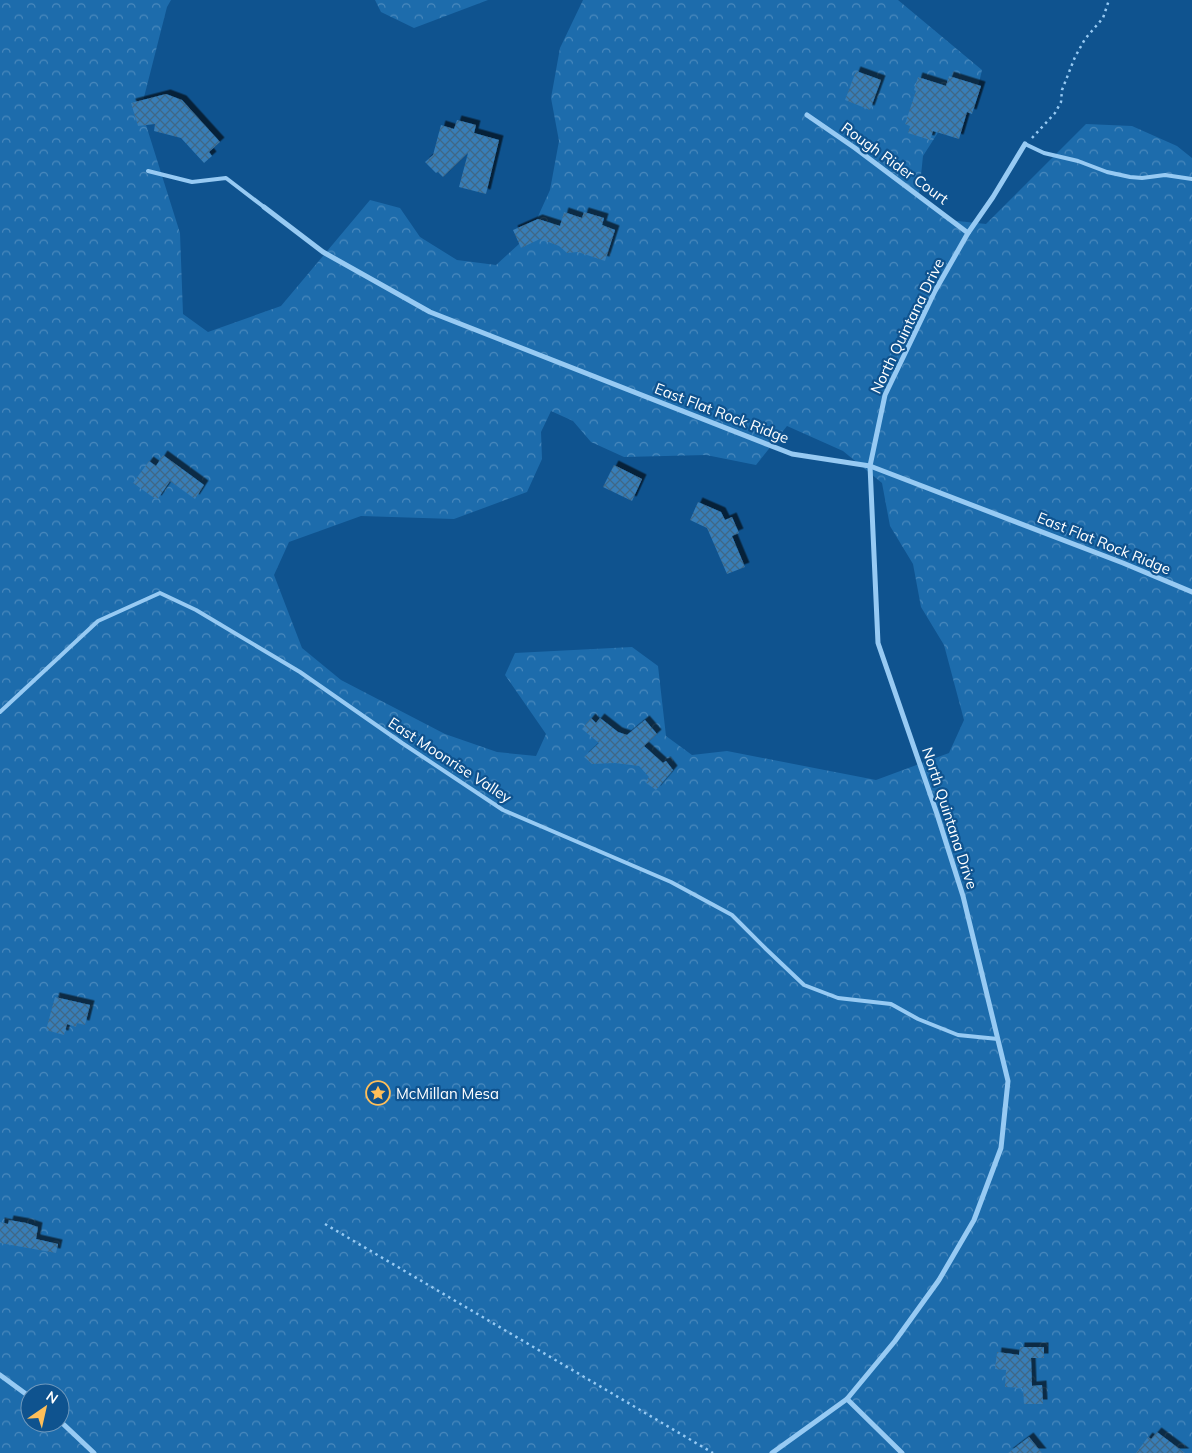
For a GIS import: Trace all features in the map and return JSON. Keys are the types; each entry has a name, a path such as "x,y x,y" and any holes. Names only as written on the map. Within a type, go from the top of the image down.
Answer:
{"street":[{"name":"Rough Rider Court","path":"807,114 968,233"},
{"name":"North Quintana Drive","path":"772,1453 847,1399 895,1341 928,1295 974,1220 1001,1148 1008,1081 998,1039 963,896 878,643 870,466 885,395 936,291 968,233 994,197 1025,144"},
{"name":"East Flat Rock Ridge","path":"264,208 323,252 430,312 792,454 870,466 1124,563 1192,592"},
{"path":"0,1375 20,1390"},
{"path":"847,1399 902,1453"},
{"path":"70,1431 94,1453"}],"lane":[{"path":"1025,144 1044,153 1130,177 1142,178 1165,175 1192,179"},
{"path":"148,172 192,182 226,178 264,208"},
{"name":"East Moonrise Valley","path":"0,712 98,621 160,592 196,610 300,672 503,810 672,882 732,914 804,984 838,998 891,1004 918,1019 958,1036 998,1039"}],"path":[{"path":"1025,144 1040,131 1055,113 1061,102 1062,90 1075,57 1085,39 1103,18 1109,0"},
{"path":"325,1224 713,1453"}],"green space":[{"path":"0,0 171,0 167,7 141,109 180,233 183,314 208,332 281,306 370,200 400,208 420,237 457,260 496,265 530,234 550,190 559,141 551,98 560,48 583,0 898,0 982,70 975,100 946,120 923,156 919,194 948,220 986,224 1086,124 1132,126 1177,146 1192,158 1192,1453 0,1453","holes":["551,411 573,421 591,442 624,457 706,455 756,465 787,426 843,451 882,483 890,526 913,564 921,607 944,645 964,720 949,753 876,780 727,751 692,755 666,736 658,666 632,647 515,653 505,675 546,734 536,756 497,752 445,734 341,680 302,648 274,575 289,542 361,516 454,519 527,492 542,459 541,432"]},
{"path":"375,0 488,0 414,28 381,12"}],"building":[{"path":"856,71 881,80 870,110 845,100"},
{"path":"949,76 981,86 972,114 967,112 959,139 933,131 930,140 908,133 910,126 905,124 916,91 914,90 918,77 946,86"},
{"path":"166,94 182,100 220,142 209,152 212,156 204,163 181,138 154,131 155,124 138,126 131,103"},
{"path":"457,120 476,125 474,133 499,140 486,194 459,187 468,153 443,177 425,162 433,155 441,125 454,129"},
{"path":"564,212 582,218 584,212 604,218 602,225 615,230 605,261 578,252 567,253 559,246 540,239 521,248 513,230 538,219 560,226"},
{"path":"163,455 204,485 195,499 170,481 157,500 133,483 149,461 156,466"},
{"path":"614,465 642,479 632,501 603,487"},
{"path":"698,502 721,512 725,520 732,517 739,533 732,536 745,567 727,574 707,528 690,520"},
{"path":"591,718 596,723 600,718 618,732 627,735 645,720 657,734 644,746 663,763 666,761 673,770 656,790 645,782 649,777 639,766 615,763 592,764 584,757 599,743 582,729"},
{"path":"55,997 90,1005 85,1025 77,1023 76,1027 67,1024 64,1035 46,1030"},
{"path":"9,1220 38,1227 36,1239 58,1244 56,1253 0,1243 0,1222 8,1224"},
{"path":"1020,1347 1044,1347 1044,1358 1031,1358 1032,1386 1042,1385 1043,1404 1024,1404 1023,1388 1005,1387 1006,1370 995,1369 997,1352 1019,1355"},
{"path":"1157,1432 1185,1453 1136,1453 1148,1437 1151,1439"},
{"path":"1029,1437 1042,1453 1008,1453"}],"place":[{"name":"McMillan Mesa","path":"378,1093"}]}
